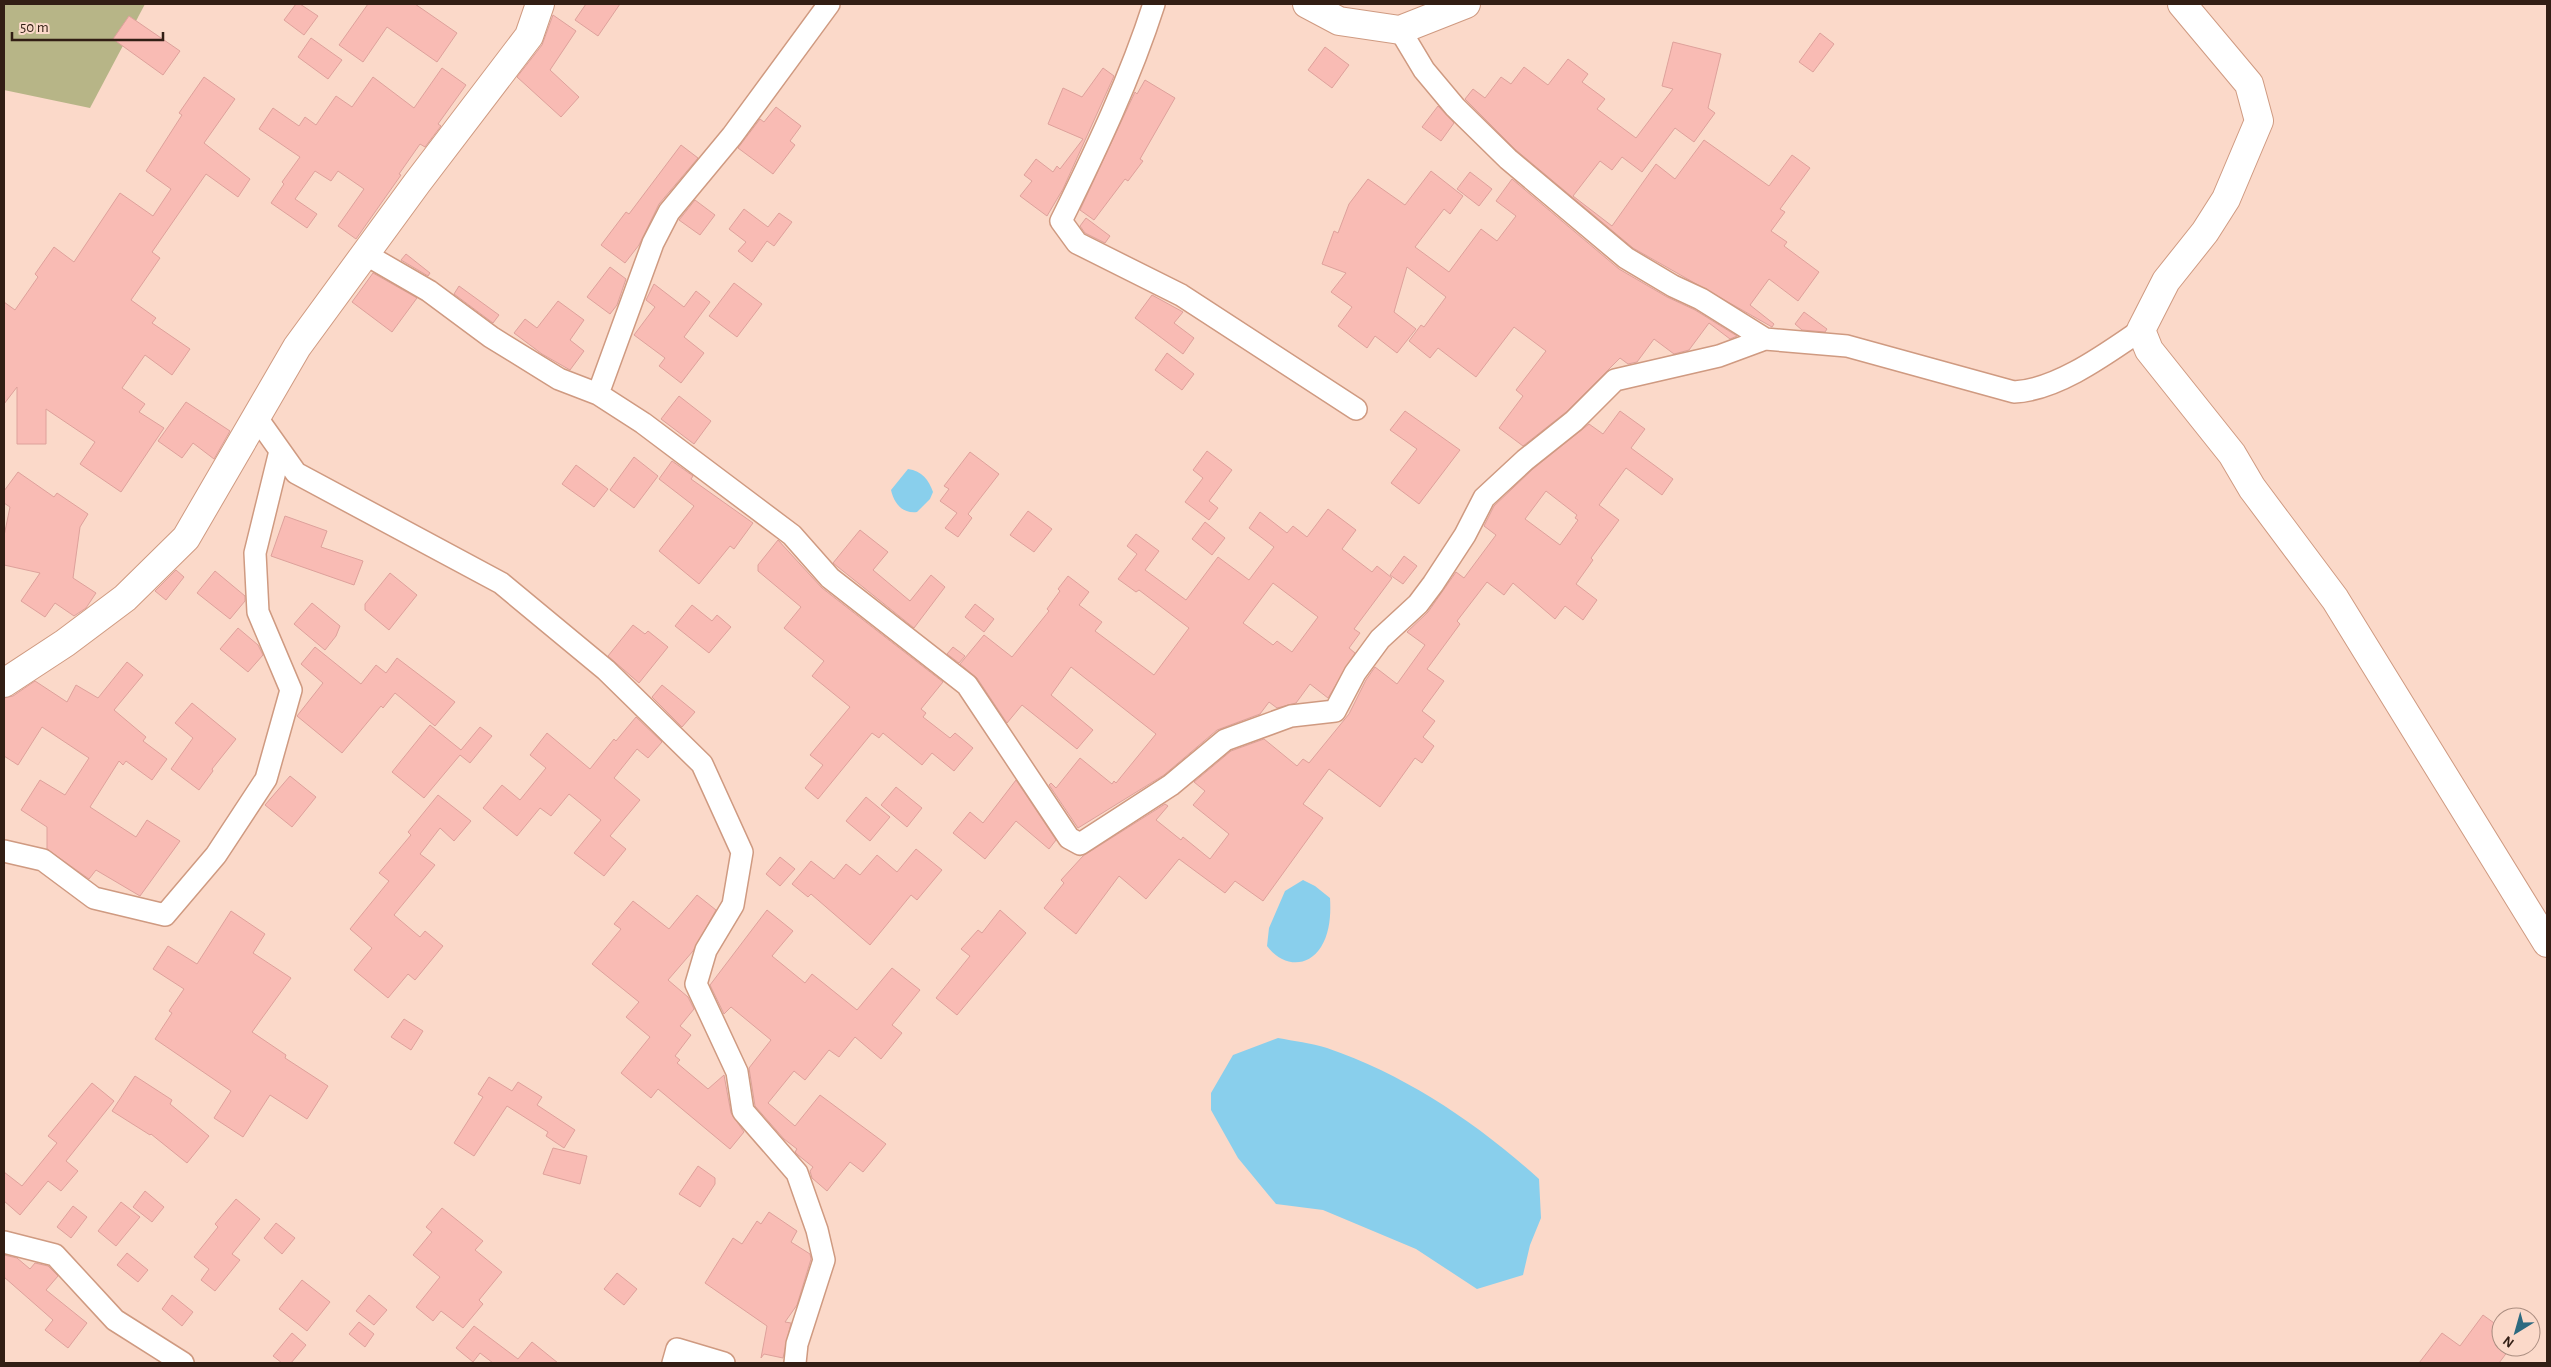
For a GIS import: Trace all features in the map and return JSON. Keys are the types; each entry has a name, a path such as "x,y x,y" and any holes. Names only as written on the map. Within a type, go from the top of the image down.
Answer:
{"street":[{"path":"4,684 65,643 125,598 186,538 297,347 529,36 540,4"},
{"path":"598,394 653,243 669,212 732,136 829,4"},
{"path":"1154,4 1132,68 1098,146 1061,220 1077,243 1181,295 1356,409"},
{"path":"1308,4 1339,21 1400,30 1466,4"},
{"path":"365,254 429,291 491,337 559,379 598,394 643,423 792,535 830,578 967,685 1069,838 1080,844 1170,784 1225,740 1291,716 1335,711 1355,673 1380,639 1418,604 1433,584 1465,535 1484,498 1525,460 1574,421 1615,380 1719,356 1764,339 1847,346 2014,392 2032,391 2064,377 2141,330 2166,281 2205,232 2226,199 2259,121 2249,84 2182,4"},
{"path":"1400,30 1424,70 1455,107 1508,159 1551,196 1626,258 1673,286 1700,299 1764,339"},
{"path":"2141,330 2149,350 2232,454 2252,488 2335,599 2547,944"},
{"path":"256,418 296,473 501,583 606,670 702,764 742,852 733,905 706,950 696,984 737,1072 743,1111 796,1173 818,1230 824,1260 797,1344 795,1363"},
{"path":"4,851 43,860 94,898 165,915 216,856 266,779 292,690 258,612 255,553 280,451"},
{"path":"4,1242 55,1255 115,1320 183,1363"},
{"path":"673,1363 677,1349 724,1363"}],"shaded area":[{"path":"4,4 145,4 90,108 4,90"}],"water":[{"path":"908,469 924,477 933,492 930,499 917,512 907,511 900,507 894,499 891,490"},
{"path":"1303,880 1315,886 1330,898 1329,923 1324,942 1315,954 1301,962 1286,961 1267,946 1269,928 1285,891"},
{"path":"1278,1038 1327,1048 1385,1072 1466,1120 1539,1179 1541,1218 1530,1245 1523,1275 1477,1289 1416,1249 1323,1210 1276,1204 1238,1158 1211,1110 1211,1093 1233,1055"}],"building":[{"path":"296,4 300,4 318,16 304,35 284,20"},
{"path":"368,4 415,4 457,33 437,62 387,27 363,62 339,45"},
{"path":"586,4 620,4 598,36 575,20"},
{"path":"553,15 576,31 550,70 579,97 561,117 517,77 542,45"},
{"path":"129,16 180,51 163,75 113,39"},
{"path":"1820,33 1834,44 1813,72 1799,62"},
{"path":"311,38 342,60 328,79 298,57"},
{"path":"1673,42 1721,54 1708,108 1715,113 1694,142 1675,128 1642,172 1622,157 1612,170 1600,161 1573,196 1612,226 1656,164 1675,179 1704,140 1769,186 1792,155 1810,168 1780,209 1785,212 1771,231 1787,242 1784,246 1819,272 1798,301 1769,279 1750,305 1774,324 1772,327 1633,248 1516,150 1465,99 1473,89 1485,98 1501,77 1511,84 1524,67 1548,85 1568,59 1588,74 1582,82 1605,99 1597,109 1636,138 1673,89 1662,86"},
{"path":"1325,47 1349,65 1332,88 1308,70"},
{"path":"442,68 466,85 438,124 441,126 425,147 420,144 399,174 401,175 356,239 338,226 364,189 338,171 331,181 315,171 295,199 317,214 307,228 271,203 284,184 282,182 300,157 259,129 273,108 299,126 305,117 316,125 336,96 352,107 373,77 414,108"},
{"path":"1103,68 1114,76 1063,189 1047,216 1020,196 1032,181 1024,175 1036,159 1053,172 1057,166 1060,169 1083,139 1048,124 1063,88 1082,97"},
{"path":"204,77 235,99 204,143 250,179 238,197 206,174 152,252 160,258 131,300 156,318 152,323 190,349 172,375 145,355 122,388 145,404 139,412 164,428 121,492 80,464 95,442 46,409 46,444 17,444 17,387 4,404 4,302 15,310 38,277 35,274 54,247 74,262 120,193 153,216 171,189 146,171 182,115 179,113"},
{"path":"1145,80 1175,98 1140,159 1143,161 1128,181 1125,179 1094,220 1080,210 1135,92 1137,94"},
{"path":"1438,106 1454,123 1441,141 1422,127"},
{"path":"776,107 801,126 790,141 795,145 773,174 738,148 760,119 764,122"},
{"path":"681,145 698,158 659,204 639,245 625,263 601,245 626,212 629,214"},
{"path":"1431,171 1463,196 1450,214 1444,209 1415,247 1449,272 1481,229 1497,241 1516,216 1496,201 1512,179 1619,269 1667,297 1695,310 1737,336 1730,339 1709,323 1689,350 1674,354 1654,339 1637,362 1628,364 1620,358 1566,412 1523,446 1499,428 1523,396 1516,390 1546,351 1514,327 1476,377 1438,348 1430,358 1409,341 1421,325 1424,327 1446,297 1407,267 1394,312 1416,329 1397,353 1375,336 1367,348 1338,326 1352,307 1331,292 1346,273 1322,264 1334,231 1338,233 1349,204 1368,179 1405,205"},
{"path":"1470,172 1492,189 1479,206 1457,189"},
{"path":"695,200 715,215 700,235 679,220"},
{"path":"744,209 768,227 779,213 792,222 774,246 767,241 752,262 738,251 746,242 729,229"},
{"path":"1086,218 1110,236 1105,243 1085,233 1080,226"},
{"path":"406,254 430,273 428,276 401,260"},
{"path":"610,267 626,279 617,305 610,314 587,297"},
{"path":"373,273 417,298 392,332 352,302"},
{"path":"734,283 762,304 737,337 709,316"},
{"path":"654,284 684,307 696,291 710,302 684,337 704,353 681,383 659,366 665,358 634,335 655,307 646,300"},
{"path":"459,286 499,315 493,323 454,294"},
{"path":"1152,295 1183,312 1174,323 1194,338 1183,354 1135,318"},
{"path":"558,301 584,320 570,340 584,351 570,370 542,354 514,333 525,319 537,328"},
{"path":"1804,312 1827,329 1825,332 1802,330 1795,324"},
{"path":"1167,353 1194,374 1182,390 1155,370"},
{"path":"679,396 711,421 694,444 661,419"},
{"path":"186,402 230,431 214,459 193,443 182,458 158,441"},
{"path":"1405,411 1460,450 1419,504 1391,483 1417,449 1390,430"},
{"path":"1620,411 1645,429 1631,448 1673,479 1662,495 1626,468 1599,505 1619,520 1591,558 1593,560 1576,584 1597,600 1583,620 1565,606 1555,619 1513,583 1504,595 1487,582 1457,621 1460,624 1427,669 1444,681 1422,711 1435,721 1423,737 1434,746 1422,763 1415,758 1380,807 1329,769 1303,804 1323,818 1263,901 1235,881 1225,893 1179,859 1146,899 1119,876 1076,934 1044,908 1064,883 1061,880 1083,856 1165,804 1168,806 1156,820 1181,840 1183,837 1210,859 1229,834 1193,805 1205,791 1194,782 1231,751 1264,739 1297,766 1303,759 1309,763 1349,714 1366,680 1375,667 1397,684 1425,645 1407,632 1428,612 1456,572 1464,578 1496,535 1484,526 1494,506 1533,469 1589,424 1603,434","holes":["1546,491 1577,515 1575,518 1578,520 1560,545 1525,519"]},
{"path":"1207,451 1232,470 1209,501 1218,508 1209,520 1185,502 1203,478 1193,470"},
{"path":"970,452 999,474 968,514 972,518 958,537 945,528 957,513 940,501 949,489 944,486"},
{"path":"634,457 658,476 634,508 610,490"},
{"path":"672,461 693,476 691,479 753,523 734,549 730,546 699,584 659,551 694,506 659,479"},
{"path":"576,465 608,489 594,507 562,484"},
{"path":"18,472 54,497 57,493 88,514 80,527 73,578 96,593 86,608 74,616 55,603 45,617 21,601 40,573 4,565 4,536 10,507 4,503 4,491"},
{"path":"1328,509 1356,530 1342,549 1372,572 1377,566 1392,578 1354,629 1360,633 1349,648 1355,653 1328,698 1310,684 1296,703 1277,708 1269,702 1260,714 1217,730 1164,775 1078,828 1049,785 1051,783 1056,788 1080,758 1112,784 1114,781 1116,783 1156,734 1071,667 1051,695 1093,730 1077,749 1022,705 1007,723 977,678 960,664 984,635 1012,657 1049,611 1047,609 1068,576 1089,592 1079,605 1102,622 1095,631 1154,675 1189,628 1139,590 1136,592 1118,579 1137,554 1127,546 1136,534 1159,551 1145,570 1186,600 1218,557 1249,580 1274,547 1249,528 1260,512 1287,533 1293,526 1307,537","holes":["1273,583 1318,617 1292,652 1277,641 1273,645 1243,623"]},
{"path":"1028,511 1052,529 1034,552 1010,535"},
{"path":"285,516 327,531 321,547 363,561 354,585 271,556"},
{"path":"1205,522 1225,538 1212,555 1192,539"},
{"path":"860,530 888,552 873,570 910,601 931,575 945,587 914,628 833,563"},
{"path":"778,540 822,588 943,682 921,709 926,713 923,717 950,738 955,733 973,748 954,771 932,753 922,765 883,733 879,738 872,733 818,799 805,788 823,765 810,755 850,707 812,676 824,661 784,628 801,607 758,571 758,565"},
{"path":"1404,556 1417,566 1403,584 1390,575"},
{"path":"176,570 184,577 166,600 155,591"},
{"path":"215,571 245,596 245,601 230,619 197,593"},
{"path":"390,573 417,595 389,630 365,610 365,604"},
{"path":"312,603 340,626 336,636 325,650 294,624"},
{"path":"975,604 994,619 984,632 965,617"},
{"path":"692,605 712,621 717,615 731,627 709,653 675,626"},
{"path":"633,625 645,634 648,631 668,647 639,683 608,656"},
{"path":"238,628 258,645 263,655 248,672 220,649"},
{"path":"315,647 361,684 376,665 386,673 397,658 455,702 435,726 395,693 383,708 381,706 342,753 297,716 323,683 301,664"},
{"path":"953,647 965,656 959,663 947,654"},
{"path":"127,662 143,675 114,710 146,737 143,741 167,759 152,780 126,761 123,765 119,761 90,807 136,837 147,820 180,841 140,896 96,870 89,879 47,849 47,827 21,810 40,780 65,795 89,758 42,727 18,765 4,756 4,698 13,696 35,681 67,702 76,685 98,698"},
{"path":"662,685 695,712 682,727 652,697"},
{"path":"192,703 236,739 212,769 213,771 199,790 171,769 193,738 175,723"},
{"path":"636,717 662,742 648,758 637,749 614,778 640,800 610,836 626,849 604,876 574,853 601,820 569,794 551,816 540,808 517,836 483,808 502,785 520,800 546,768 530,755 547,733 590,769 614,739 616,741"},
{"path":"430,725 461,750 480,727 492,736 470,763 460,755 424,798 392,772"},
{"path":"290,776 316,797 292,827 265,805"},
{"path":"1016,780 1056,840 1049,849 1016,821 985,859 953,833 970,812 983,823"},
{"path":"896,787 922,808 907,827 881,805"},
{"path":"438,795 471,821 454,841 440,828 420,854 435,865 394,915 420,937 425,931 443,946 415,980 408,974 388,998 354,970 372,948 350,929 389,881 379,873 411,835 408,832"},
{"path":"866,797 890,817 870,841 846,821"},
{"path":"916,849 942,870 917,900 911,895 870,945 811,894 808,897 792,884 811,861 834,879 846,864 860,875 877,855 897,872"},
{"path":"780,857 795,869 780,886 766,874"},
{"path":"697,895 716,910 693,951 668,980 688,997 694,1009 680,1026 691,1035 675,1056 680,1060 677,1063 708,1089 724,1075 731,1113 744,1132 730,1149 658,1089 651,1098 621,1073 650,1037 626,1017 639,1002 592,964 621,929 614,924 633,901 669,929"},
{"path":"767,910 793,931 772,956 805,983 812,974 857,1010 892,968 920,990 892,1025 902,1033 881,1059 855,1037 839,1057 829,1050 805,1080 794,1071 768,1103 795,1126 820,1095 886,1144 863,1172 850,1162 827,1191 812,1178 810,1171 813,1167 795,1152 797,1149 784,1139 755,1106 749,1068 771,1040 731,1007 724,1014 710,985"},
{"path":"1000,910 1026,933 957,1015 936,998 970,956 961,949 978,930 982,933"},
{"path":"231,911 265,934 253,953 291,978 252,1032 286,1055 285,1058 328,1086 307,1119 270,1095 243,1137 214,1118 231,1091 155,1039 172,1013 169,1011 184,989 153,969 168,946 197,964"},
{"path":"404,1019 423,1031 411,1050 391,1037"},
{"path":"135,1076 172,1100 170,1104 209,1136 187,1163 151,1134 112,1111"},
{"path":"489,1077 512,1091 518,1082 542,1097 537,1105 575,1130 564,1148 546,1136 548,1132 507,1106 474,1156 454,1143 483,1097 478,1094"},
{"path":"92,1083 114,1101 66,1161 78,1171 61,1191 48,1181 20,1215 4,1201 4,1172 22,1186 57,1143 48,1136"},
{"path":"553,1148 587,1156 580,1184 543,1174"},
{"path":"698,1166 715,1178 715,1184 700,1207 679,1194"},
{"path":"145,1191 164,1207 152,1222 133,1207"},
{"path":"236,1199 260,1219 232,1254 240,1260 215,1291 201,1280 209,1269 194,1257 218,1227 215,1224"},
{"path":"121,1202 140,1217 116,1246 98,1231"},
{"path":"73,1206 87,1217 71,1238 57,1227"},
{"path":"442,1208 483,1241 475,1250 502,1272 479,1300 483,1304 463,1328 441,1311 433,1321 416,1307 440,1277 413,1255 432,1232 426,1227"},
{"path":"769,1212 797,1231 791,1242 810,1254 811,1259 797,1305 785,1322 791,1323 783,1358 764,1354 761,1358 767,1326 705,1283 733,1238 742,1244 757,1221 761,1224"},
{"path":"276,1223 295,1238 282,1254 264,1238"},
{"path":"127,1253 148,1270 138,1282 117,1265"},
{"path":"4,1255 17,1258 30,1269 35,1263 48,1266 58,1276 46,1290 87,1323 68,1348 45,1330 53,1320 4,1277"},
{"path":"617,1273 637,1289 624,1305 604,1289"},
{"path":"302,1280 330,1302 307,1331 279,1309"},
{"path":"172,1295 193,1312 182,1326 162,1309"},
{"path":"369,1295 387,1310 374,1325 356,1311"},
{"path":"2483,1315 2491,1321 2491,1357 2504,1357 2499,1363 2419,1363 2442,1333 2460,1346"},
{"path":"359,1322 374,1334 365,1347 349,1334"},
{"path":"474,1326 518,1359 532,1342 558,1363 493,1363 480,1353 473,1362 456,1348"},
{"path":"292,1333 306,1345 291,1363 282,1363 273,1356"}]}
